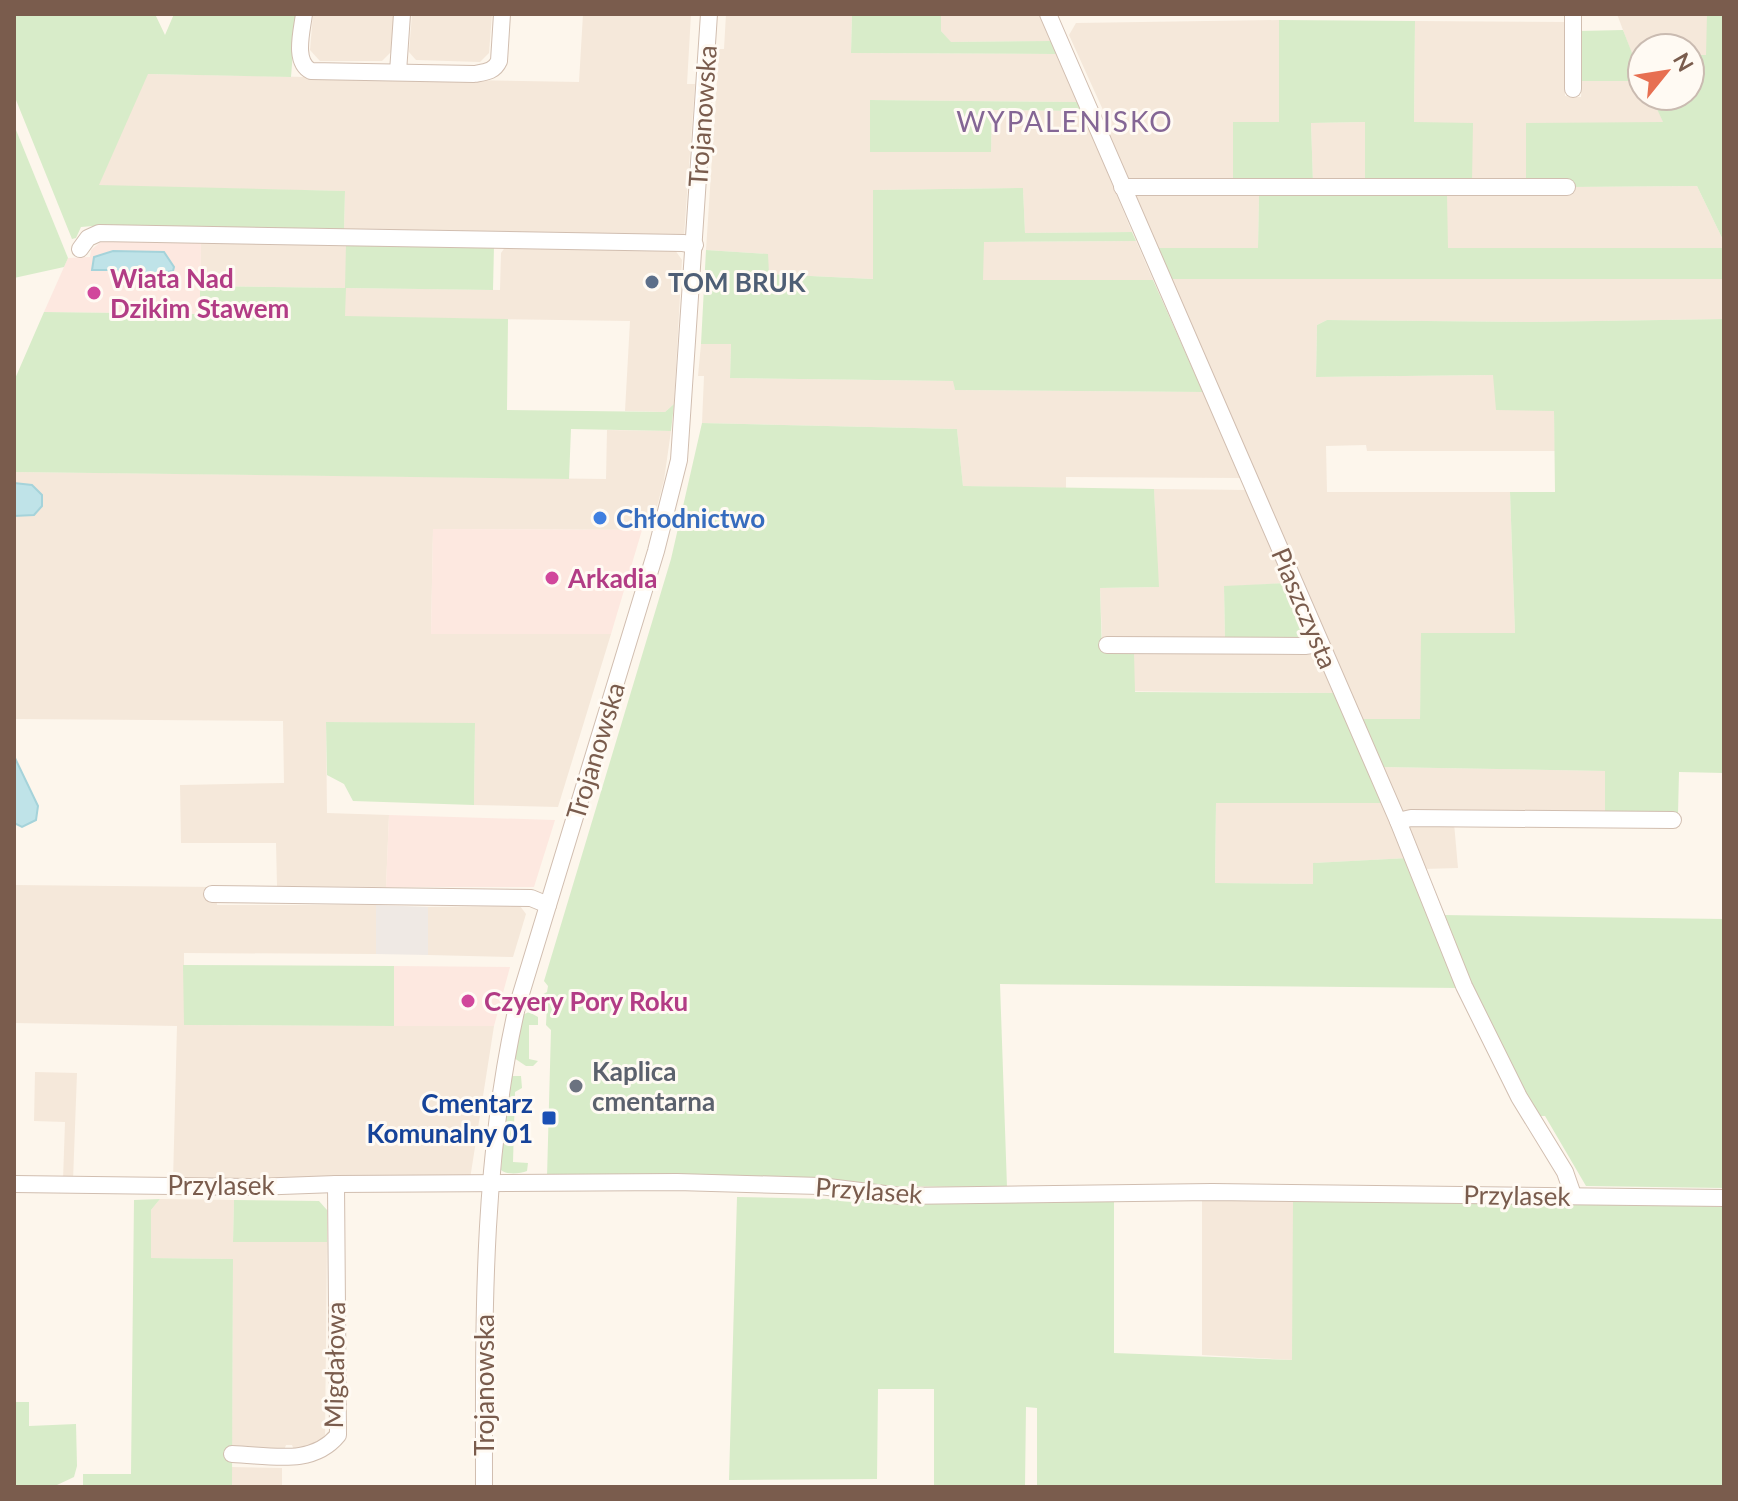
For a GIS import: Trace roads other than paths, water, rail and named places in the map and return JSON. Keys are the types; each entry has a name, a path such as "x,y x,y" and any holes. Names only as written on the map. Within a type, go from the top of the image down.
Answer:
{"street":[{"path":"304,14 302,64 311,71 474,74 496,68 502,14"},
{"path":"398,72 402,14"},
{"name":"Trojanowska","path":"484,1487 484,1294 495,1126 517,1007 669,506 679,460 709,14"},
{"path":"1573,14 1573,89"},
{"name":"Piaszczysta","path":"1051,15 1122,187 1398,821 1464,986 1519,1097 1565,1172 1573,1195"},
{"path":"1122,187 1567,187"},
{"path":"80,249 88,238 99,233 695,245"},
{"path":"1107,645 1320,644"},
{"path":"1398,821 1411,818 1673,820"},
{"path":"212,894 531,898 548,905"},
{"name":"Przylasek","path":"14,1184 251,1187 677,1182 820,1186 901,1196 1212,1192 1724,1198"},
{"name":"Migdałowa","path":"232,1454 308,1456 329,1446 338,1435 336,1184"}],"water":[{"path":"113,251 164,252 174,267 173,271 122,278 117,277 117,270 92,270 94,257"},
{"path":"14,483 32,485 42,495 42,506 34,515 14,516"},
{"path":"14,756 38,806 36,820 22,827 14,823"}],"place":[{"name":"TOM BRUK","path":"652,282"},
{"name":"Wiata Nad Dzikim Stawem","path":"94,293"},
{"name":"Chłodnictwo","path":"600,518"},
{"name":"Arkadia","path":"552,578"},
{"name":"Czyery Pory Roku","path":"468,1001"},
{"name":"Kaplica cmentarna","path":"576,1086"},
{"name":"Cmentarz Komunalny 01","path":"549,1118"}],"district":[{"name":"WYPALENISKO","path":"1065,121"}]}
